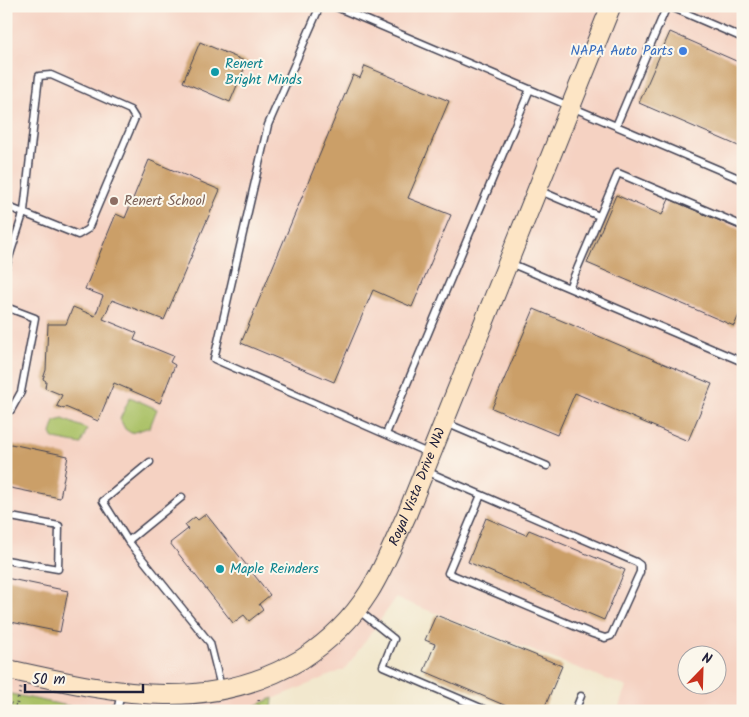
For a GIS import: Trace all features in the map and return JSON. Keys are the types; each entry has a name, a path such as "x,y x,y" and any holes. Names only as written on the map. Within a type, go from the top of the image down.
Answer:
{"street":[{"name":"Royal Vista Drive NW","path":"6,669 121,692 176,698 235,691 281,673 335,633 357,609 380,571 445,422 507,262 611,6"}],"lane":[{"path":"320,6 268,125 214,359 386,434 481,495 636,562 640,565 640,572 611,636 605,638 593,634 448,573 481,495"},
{"path":"334,6 743,180"},
{"path":"616,126 668,6 743,38"},
{"path":"6,206 24,211 78,235 88,229 135,118 130,110 51,75 39,76 24,211 6,268"},
{"path":"386,434 530,90"},
{"path":"569,288 618,172 743,226"},
{"path":"537,190 599,216"},
{"path":"507,262 743,362"},
{"path":"6,307 35,318 21,392 10,410 6,409"},
{"path":"445,422 547,466"},
{"path":"150,462 103,501 128,540 210,643 222,693"},
{"path":"128,540 182,497"},
{"path":"6,516 59,526 58,570 6,560"},
{"path":"357,609 394,639 383,666 488,711"},
{"path":"117,711 121,692"},
{"path":"575,711 581,696"}],"path":[{"path":"6,701 16,707 21,688"}],"shaded area":[{"path":"6,6 743,6 743,711 617,711 627,687 396,598 345,669 244,711 92,711 6,693"}],"green space":[{"path":"130,397 157,409 150,427 131,433 125,429 120,419"},
{"path":"63,419 87,429 81,444 54,439 51,433 55,421"},
{"path":"6,693 92,711 6,711"},
{"path":"273,698 272,711 244,711"}],"building":[{"path":"670,32 743,64 743,148 639,103"},
{"name":"Renert Bright Minds","path":"200,42 247,62 230,102 183,82"},
{"path":"365,66 449,101 408,198 451,215 412,307 373,290 334,382 241,343 353,75 360,78"},
{"name":"Renert School","path":"149,160 220,190 164,320 112,300 103,319 137,333 134,340 173,356 170,362 175,365 160,403 114,383 98,421 65,407 64,409 57,406 62,395 45,388 46,381 43,379 46,370 48,324 66,324 73,307 95,316 103,296 85,289 116,214 125,218"},
{"path":"616,195 662,215 669,199 743,231 743,306 734,326 587,263"},
{"path":"534,309 712,384 688,441 575,393 557,435 492,408"},
{"path":"6,443 68,456 60,498 6,487"},
{"name":"Maple Reinders","path":"206,514 270,595 259,604 263,610 249,621 244,615 233,623 170,543 188,529 185,525 195,517 198,520"},
{"path":"486,518 526,535 529,530 625,570 604,620 468,562"},
{"path":"6,578 68,591 60,632 6,621"},
{"path":"436,615 562,666 543,711 518,711 424,671 435,644 425,640"}],"place":[{"name":"NAPA Auto Parts","path":"683,51"},
{"name":"Renert Bright Minds","path":"215,72"},
{"name":"Renert School","path":"114,201"},
{"name":"Maple Reinders","path":"220,569"}]}
